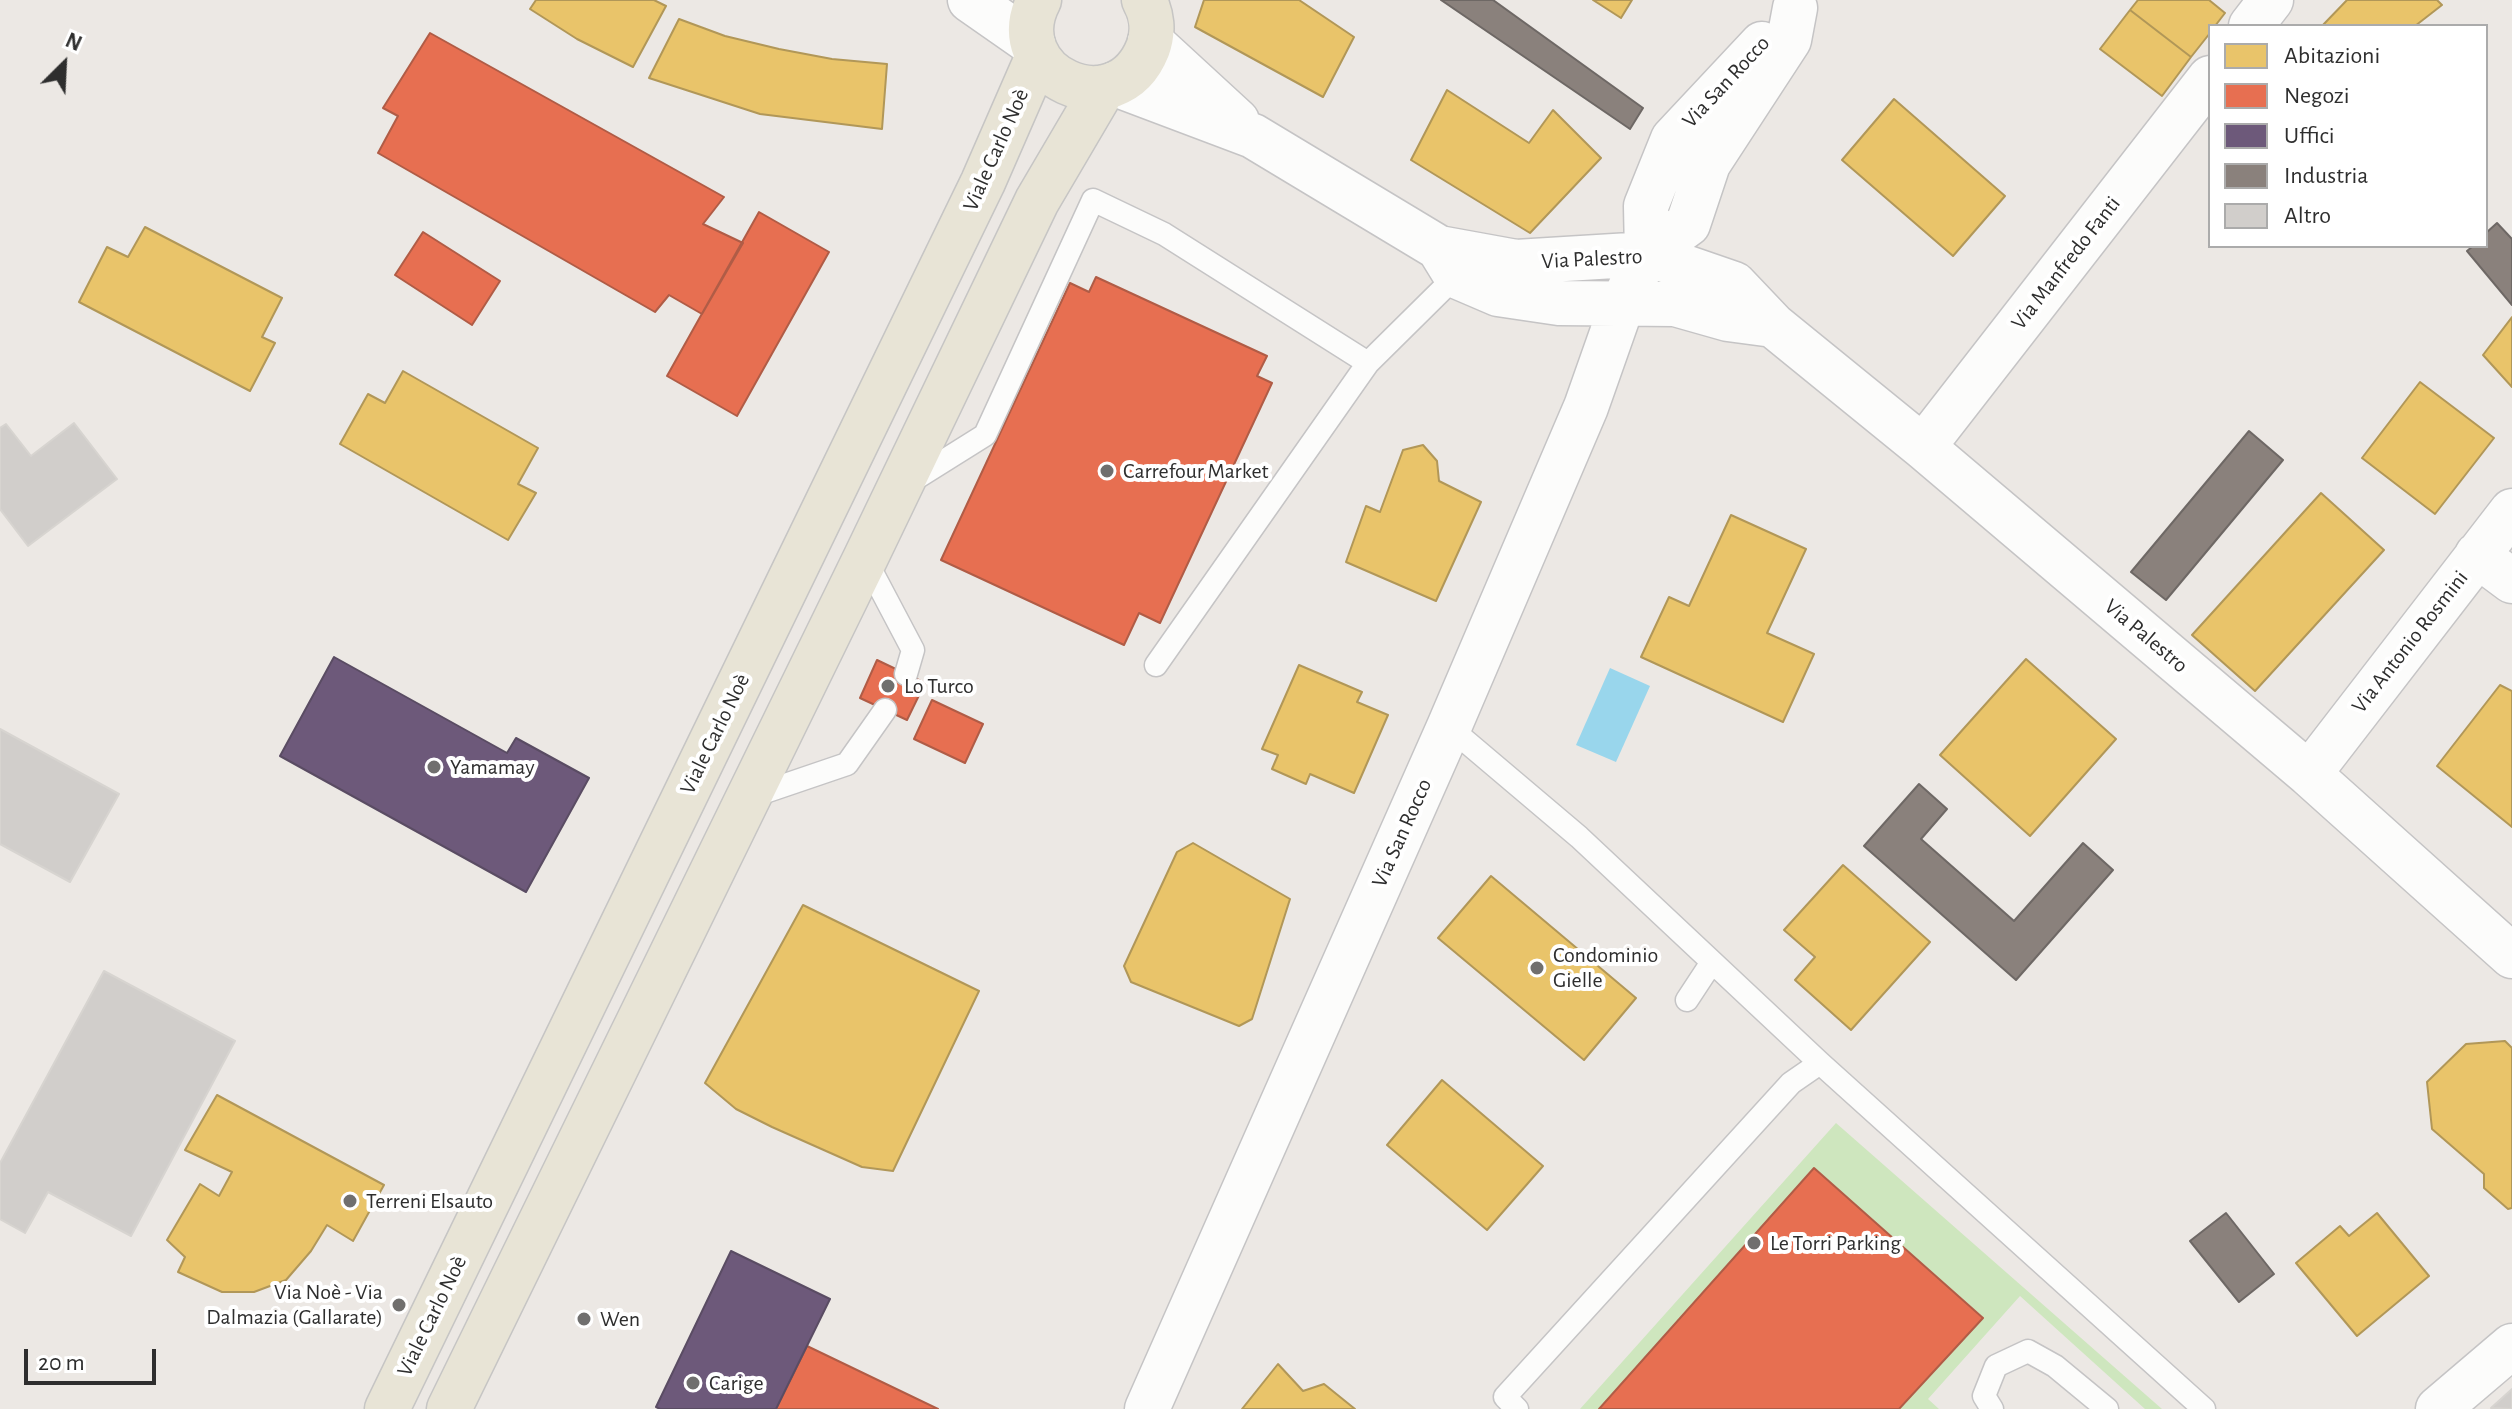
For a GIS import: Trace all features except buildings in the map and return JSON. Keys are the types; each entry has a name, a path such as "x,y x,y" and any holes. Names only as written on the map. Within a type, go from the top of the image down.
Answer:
{"main road":[{"name":"Viale Carlo Noè","path":"1039,0 1031,23 1035,50 1050,72 1064,83 1084,88 1110,86"},
{"path":"449,1409 900,489 1037,201 1110,86 1143,61 1147,11"},
{"name":"Viale Carlo Noè","path":"387,1409 976,196 1035,50"}],"street":[{"path":"970,0 1035,50"},
{"path":"2253,24 2271,0"},
{"name":"Via San Rocco","path":"1147,1409 1449,727 1586,407 1623,302 1647,254 1646,206 1673,139 1798,4"},
{"name":"Via Palestro","path":"1147,11 1253,136"},
{"name":"Via Manfredo Fanti","path":"1923,447 2208,81"},
{"name":"Via Palestro","path":"1110,86 1253,136 1498,294 1559,303 1675,304 1728,319 1773,325"},
{"name":"Via Palestro","path":"1447,262 1516,262 1647,254 1734,284 1773,325 1923,447 2309,774 2512,956"},
{"name":"Via Antonio Rosmini","path":"2309,774 2512,511"},
{"path":"2477,555 2512,581"},
{"path":"2438,1409 2512,1346"}],"lane":[{"path":"900,489 985,435 1093,200 1164,234 1368,363"},
{"path":"1156,665 1368,363 1447,262"},
{"path":"865,559 913,650 906,674"},
{"path":"749,797 847,764 885,710"},
{"path":"1449,727 1579,837 1820,1063 2204,1409"},
{"path":"1687,1000 1712,962"},
{"path":"1517,1409 1505,1397 1791,1083 1820,1063"},
{"path":"1992,1409 1984,1396 1996,1366 2028,1351 2055,1366 2107,1409"}],"green space":[{"path":"1836,1123 2162,1409 2145,1409 2020,1296 1928,1399 1939,1409 1899,1409 1983,1317 1814,1168 1599,1409 1580,1409"}],"water":[{"path":"1610,668 1650,686 1616,762 1576,745"}],"place":[{"name":"Carrefour Market","path":"1107,471"},
{"name":"Lo Turco","path":"888,686"},
{"name":"Yamamay","path":"434,767"},
{"name":"Condominio Gielle","path":"1537,968"},
{"name":"Terreni Elsauto","path":"350,1201"},
{"name":"Le Torri Parking","path":"1754,1243"},
{"name":"Via Noè - Via Dalmazia (Gallarate)","path":"399,1305"},
{"name":"Wen","path":"584,1319"},
{"name":"Carige","path":"693,1383"}]}
